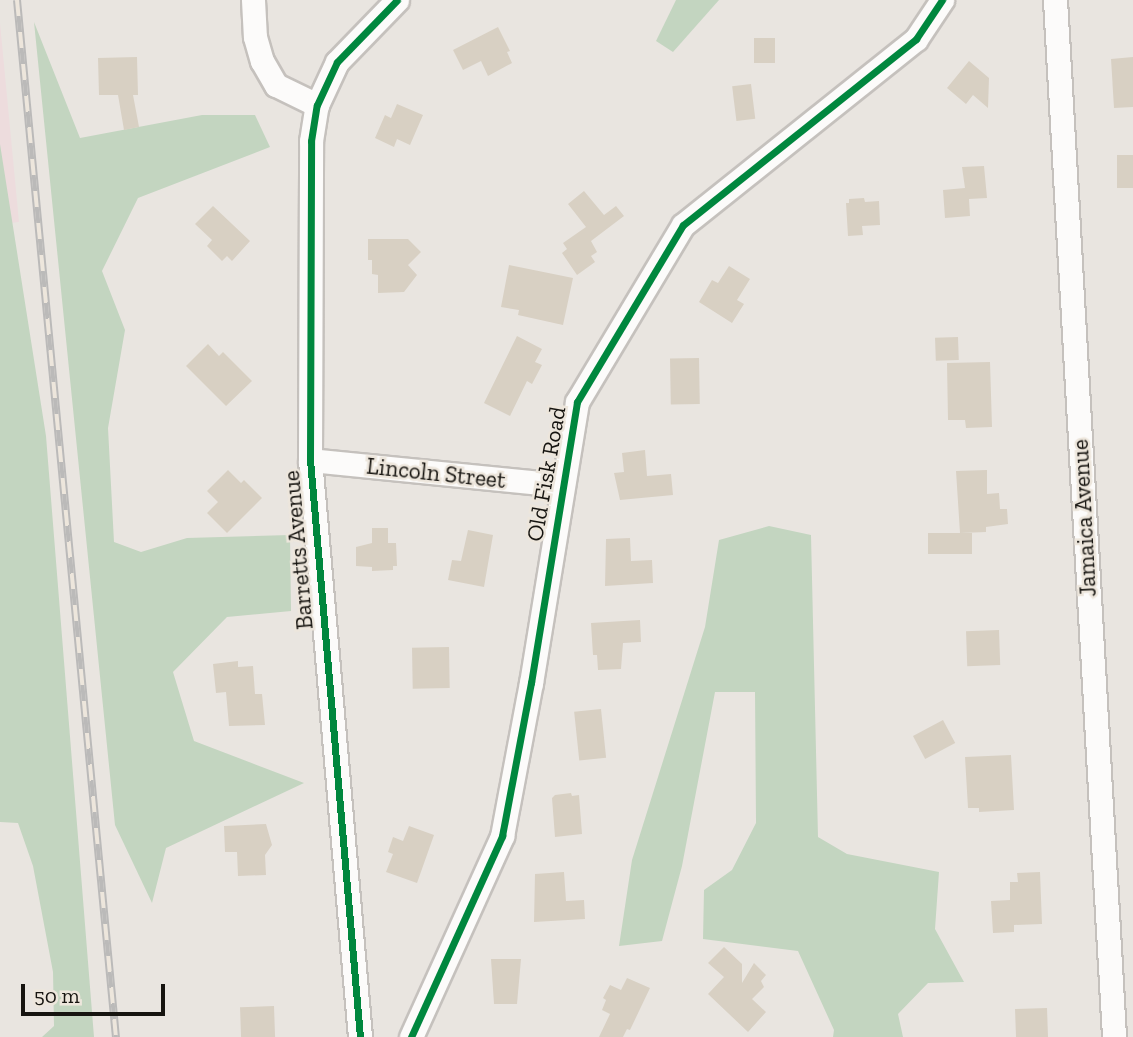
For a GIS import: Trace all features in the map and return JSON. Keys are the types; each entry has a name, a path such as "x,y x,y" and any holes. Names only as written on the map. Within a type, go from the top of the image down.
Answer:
{"street":[{"path":"253,0 255,37 262,61 276,85 317,105"},
{"name":"Barretts Avenue","path":"360,1037 310,460 311,141 317,105 337,62 397,0"},
{"name":"Old Fisk Road","path":"411,1037 502,836 531,683 577,402 683,225 915,39 942,0"},
{"name":"Jamaica Avenue","path":"1055,0 1114,1037"},
{"name":"Lincoln Street","path":"310,460 562,485"}],"shaded area":[{"path":"0,23 19,222 0,224"}],"green space":[{"path":"676,0 719,0 673,52 656,41"},
{"path":"34,22 80,138 202,115 255,115 270,147 138,198 102,271 125,330 108,428 114,542 141,552 187,538 290,535 291,611 227,617 173,672 194,741 304,783 166,848 152,903 115,825"},
{"path":"0,144 46,436 94,1037 42,1037 54,1026 53,972 33,866 18,823 0,822"},
{"path":"769,526 811,535 818,837 847,854 939,872 935,929 964,982 928,983 898,1014 903,1037 833,1037 834,1030 798,951 703,939 704,890 732,870 756,823 755,692 715,692 682,866 662,941 619,946 632,860 705,627 719,540"}],"building":[{"path":"498,27 510,51 507,52 512,63 488,76 481,61 463,70 453,50"},
{"path":"754,38 775,38 775,63 754,63"},
{"path":"137,57 138,95 133,95 139,127 124,130 118,95 99,95 98,58"},
{"path":"1133,57 1133,107 1114,108 1111,59"},
{"path":"969,61 989,78 988,108 973,95 966,104 947,88"},
{"path":"751,84 755,119 736,121 732,86"},
{"path":"397,104 423,115 410,145 397,139 394,147 375,138 385,115 391,118"},
{"path":"1117,155 1133,155 1133,188 1117,188"},
{"path":"984,166 987,198 969,199 970,216 945,218 943,190 965,188 962,167"},
{"path":"584,191 604,215 616,206 624,216 591,241 597,252 591,256 595,262 577,275 562,253 567,249 563,243 586,227 568,204"},
{"path":"864,198 865,202 879,201 880,225 862,226 863,235 848,236 846,203 849,203 849,199"},
{"path":"213,206 250,241 232,261 227,256 222,261 207,246 212,240 195,224"},
{"path":"368,239 408,239 421,252 408,265 417,275 404,292 378,293 378,275 372,274 372,260 368,260"},
{"path":"509,265 573,278 563,325 518,315 519,310 501,307"},
{"path":"729,266 750,279 737,300 744,304 732,323 699,302 712,280 718,283"},
{"path":"517,336 542,349 535,362 542,365 532,384 527,381 510,416 484,403"},
{"path":"958,337 959,360 936,361 935,338"},
{"path":"208,344 219,356 223,352 252,381 226,406 186,366"},
{"path":"699,358 700,404 671,404 670,359"},
{"path":"990,362 992,427 966,428 965,420 948,420 947,363"},
{"path":"645,450 647,476 671,474 673,495 620,500 614,473 624,472 622,453"},
{"path":"228,470 241,483 244,480 262,498 227,533 207,513 218,502 207,491"},
{"path":"987,470 987,494 999,493 1000,509 1007,509 1008,524 986,527 986,532 960,533 956,471"},
{"path":"372,528 388,528 388,543 396,543 397,566 393,566 393,570 372,571 372,567 356,566 356,547 372,543"},
{"path":"468,530 493,535 484,587 448,580 452,560 461,561"},
{"path":"928,533 972,533 972,554 928,554"},
{"path":"630,538 631,561 652,560 653,583 605,586 606,539"},
{"path":"640,620 641,642 623,643 621,669 598,670 597,655 593,655 591,623"},
{"path":"999,630 1000,665 967,666 966,631"},
{"path":"449,647 450,688 413,689 412,648"},
{"path":"238,661 238,667 253,666 255,694 262,694 265,725 229,726 226,692 216,693 213,664"},
{"path":"601,709 606,758 579,761 574,712"},
{"path":"943,720 955,743 925,759 913,736"},
{"path":"1011,755 1014,810 979,812 979,808 968,808 965,757"},
{"path":"571,793 572,796 579,795 582,834 555,837 552,798 555,795"},
{"path":"266,824 272,845 265,855 266,875 238,876 237,852 225,852 224,826"},
{"path":"409,826 434,835 417,883 386,872 393,854 388,852 393,837 403,841"},
{"path":"564,872 566,901 584,900 585,919 534,922 535,874"},
{"path":"1040,872 1042,924 1014,925 1014,932 993,933 991,901 1010,900 1010,882 1018,882 1017,873"},
{"path":"724,947 742,964 742,983 754,963 766,975 761,981 764,987 752,999 766,1012 748,1032 708,994 724,977 708,963"},
{"path":"491,959 521,959 517,1004 494,1004"},
{"path":"627,978 650,988 630,1030 627,1029 623,1037 599,1037 610,1014 602,1010 606,1000 603,998 610,985 621,990"},
{"path":"274,1006 275,1037 241,1037 240,1007"},
{"path":"1047,1008 1048,1037 1016,1037 1015,1009"}],"railway":[{"path":"17,0 116,1037"}],"cycle path":[{"path":"360,1037 310,460 311,141 317,105 337,62 397,0"},
{"path":"411,1037 502,836 531,683 577,402 683,225 916,39 942,0"}]}
